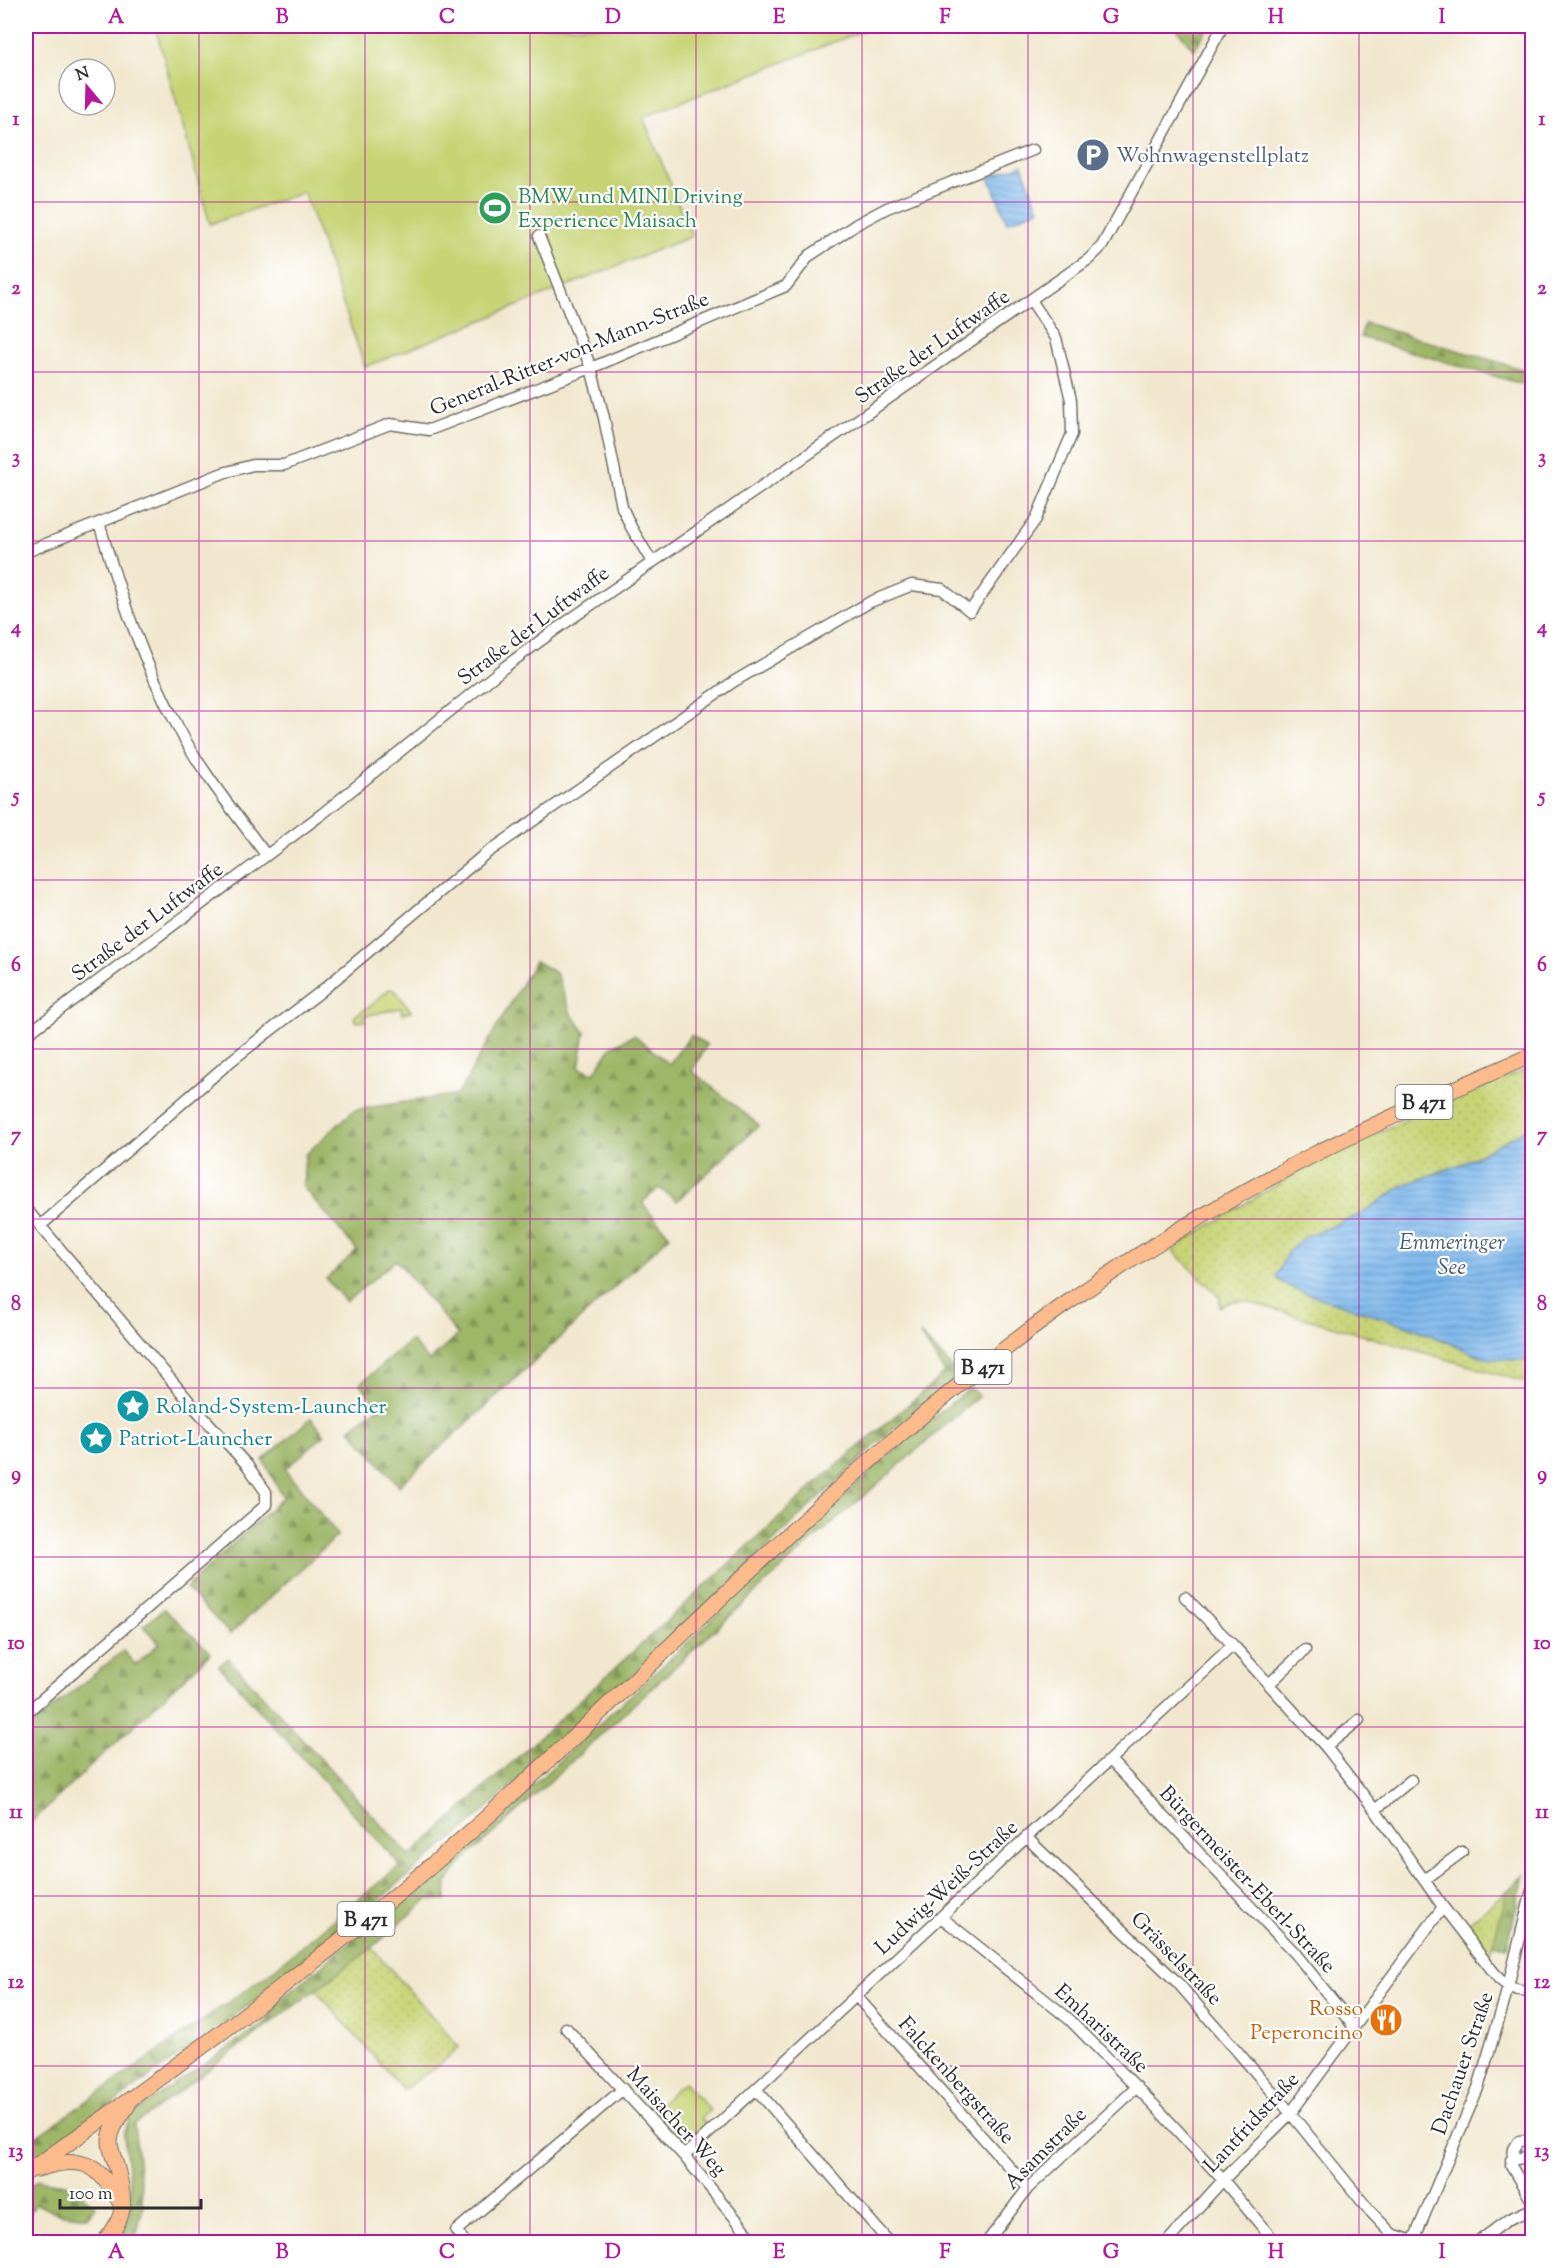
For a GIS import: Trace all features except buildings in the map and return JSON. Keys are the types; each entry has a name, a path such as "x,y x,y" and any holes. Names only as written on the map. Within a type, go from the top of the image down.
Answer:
{"highway":[{"name":"B 471","path":"26,2173 231,2026 323,1954 467,1835 839,1488 907,1428 1058,1310 1136,1257 1231,1199 1307,1158 1424,1102 1533,1055"},
{"path":"104,2242 115,2231 123,2207 123,2190 110,2142 113,2128 132,2098"},
{"path":"26,2173 70,2162 88,2165 102,2175 123,2207"}],"street":[{"name":"Straße der Luftwaffe","path":"26,1035 331,807 506,666 652,562 1032,300 1102,246 1223,26"},
{"name":"General-Ritter-von-Mann-Straße","path":"26,552 223,473 253,465 284,465 390,424 429,430 591,368 786,286 808,256 857,224 888,208 1034,150"},
{"path":"539,236 591,368 604,418 622,507 652,562"},
{"path":"40,1226 232,1060 319,993 484,855 733,682 870,602 912,585 942,590 970,611 1036,519 1072,434 1071,400 1056,338 1032,300"},
{"path":"99,523 126,609 154,678 178,728 266,855"},
{"path":"26,1209 247,1466 266,1492 266,1505 26,1713"},
{"path":"1185,1597 1233,1645 1326,1747 1375,1810 1443,1907 1500,1979 1508,1987 1525,1991 1533,1988"},
{"name":"Ludwig-Weiß-Straße","path":"684,2156 1233,1645"},
{"path":"1269,1684 1305,1650"},
{"path":"1326,1747 1359,1720"},
{"name":"Bürgermeister-Eberl-Straße","path":"1110,1760 1295,1953 1354,2027"},
{"path":"1375,1810 1411,1780"},
{"name":"Grässelstraße","path":"1027,1838 1178,1983 1284,2104 1290,2115 1394,2238 1413,2242"},
{"path":"1424,1880 1462,1852"},
{"name":"Dachauer Straße","path":"1413,2242 1478,2088 1508,1987 1533,1890"},
{"name":"Lantfridstraße","path":"1167,2242 1223,2180 1290,2115 1443,1907"},
{"name":"Emharistraße","path":"941,1917 1069,2019 1137,2087 1223,2180 1275,2242"},
{"name":"Falckenbergstraße","path":"857,1997 1028,2188"},
{"name":"Maisacher Weg","path":"566,2028 684,2156 755,2242"},
{"name":"Asamstraße","path":"987,2242 1028,2188 1137,2087"},
{"path":"465,2242 456,2231 623,2089"},
{"path":"756,2089 888,2242"},
{"path":"1533,2140 1519,2141 1511,2160 1511,2166 1533,2201"},
{"path":"1511,2160 1533,2156"},
{"path":"1478,2242 1509,2219 1533,2209"}],"green space":[{"name":"BMW und MINI Driving Experience Maisach","path":"155,26 875,26 643,117 692,236 365,367 304,192 210,224"},
{"path":"1174,26 1209,26 1194,50"},
{"path":"1365,323 1532,372 1532,387 1360,337"},
{"path":"535,961 556,973 571,1014 585,1032 579,1067 594,1073 611,1047 634,1035 669,1064 691,1035 707,1045 692,1071 759,1125 677,1201 659,1188 642,1203 670,1236 399,1486 350,1429 379,1407 360,1384 411,1340 429,1361 458,1335 396,1260 346,1302 326,1279 357,1250 303,1187 305,1155 354,1110 458,1094"},
{"path":"389,989 395,990 411,1011 403,1014 401,1008 364,1016 365,1021 357,1022 354,1018 356,1015 372,1005"},
{"path":"1532,1067 1532,1126 1464,1163 1404,1185 1359,1215 1305,1237 1414,1328 1484,1358 1532,1361 1532,1384 1245,1301 1232,1301 1220,1307 1220,1297 1172,1250 1263,1193 1346,1148"},
{"path":"920,1334 960,1376 898,1424 660,1651 462,1831 270,1990 26,2166 26,2144 267,1975 400,1865 219,1666 228,1658 410,1856 818,1482 945,1373"},
{"path":"970,1388 979,1396 814,1539 463,1861 447,1882 446,1901 428,1899 372,1948 134,2125 143,2207 135,2241 112,2242 126,2224 132,2201 124,2135 130,2115 266,2022 280,2000 472,1841 668,1661 811,1525 913,1434"},
{"path":"311,1418 325,1435 285,1469 338,1535 230,1634 186,1588 283,1497 263,1460"},
{"path":"164,1609 211,1653 26,1827 26,1729 123,1651 136,1665 159,1643 143,1626"},
{"path":"1524,1875 1507,1947 1492,1944 1508,1890"},
{"path":"1508,1890 1489,1956 1465,1926"},
{"path":"372,1948 459,2047 444,2061 403,2090 316,1990"},
{"path":"684,2082 710,2110 701,2118 707,2125 689,2142 683,2143 652,2110"},
{"path":"38,2180 70,2185 96,2207 88,2217 58,2213 36,2204 26,2215 26,2188"}],"water":[{"path":"1022,165 1039,210 1007,222 989,177"},
{"name":"Emmeringer See","path":"1532,1126 1532,1361 1484,1358 1414,1328 1296,1290 1278,1280 1277,1274 1287,1253 1305,1237 1359,1215 1404,1185 1464,1163"}],"place":[{"name":"Wohnwagenstellplatz","path":"1093,155"},
{"name":"BMW und MINI Driving Experience Maisach","path":"495,208"},
{"name":"Roland-System-Launcher","path":"133,1406"},
{"name":"Patriot-Launcher","path":"96,1438"},
{"name":"Rosso Peperoncino","path":"1386,2020"}]}
